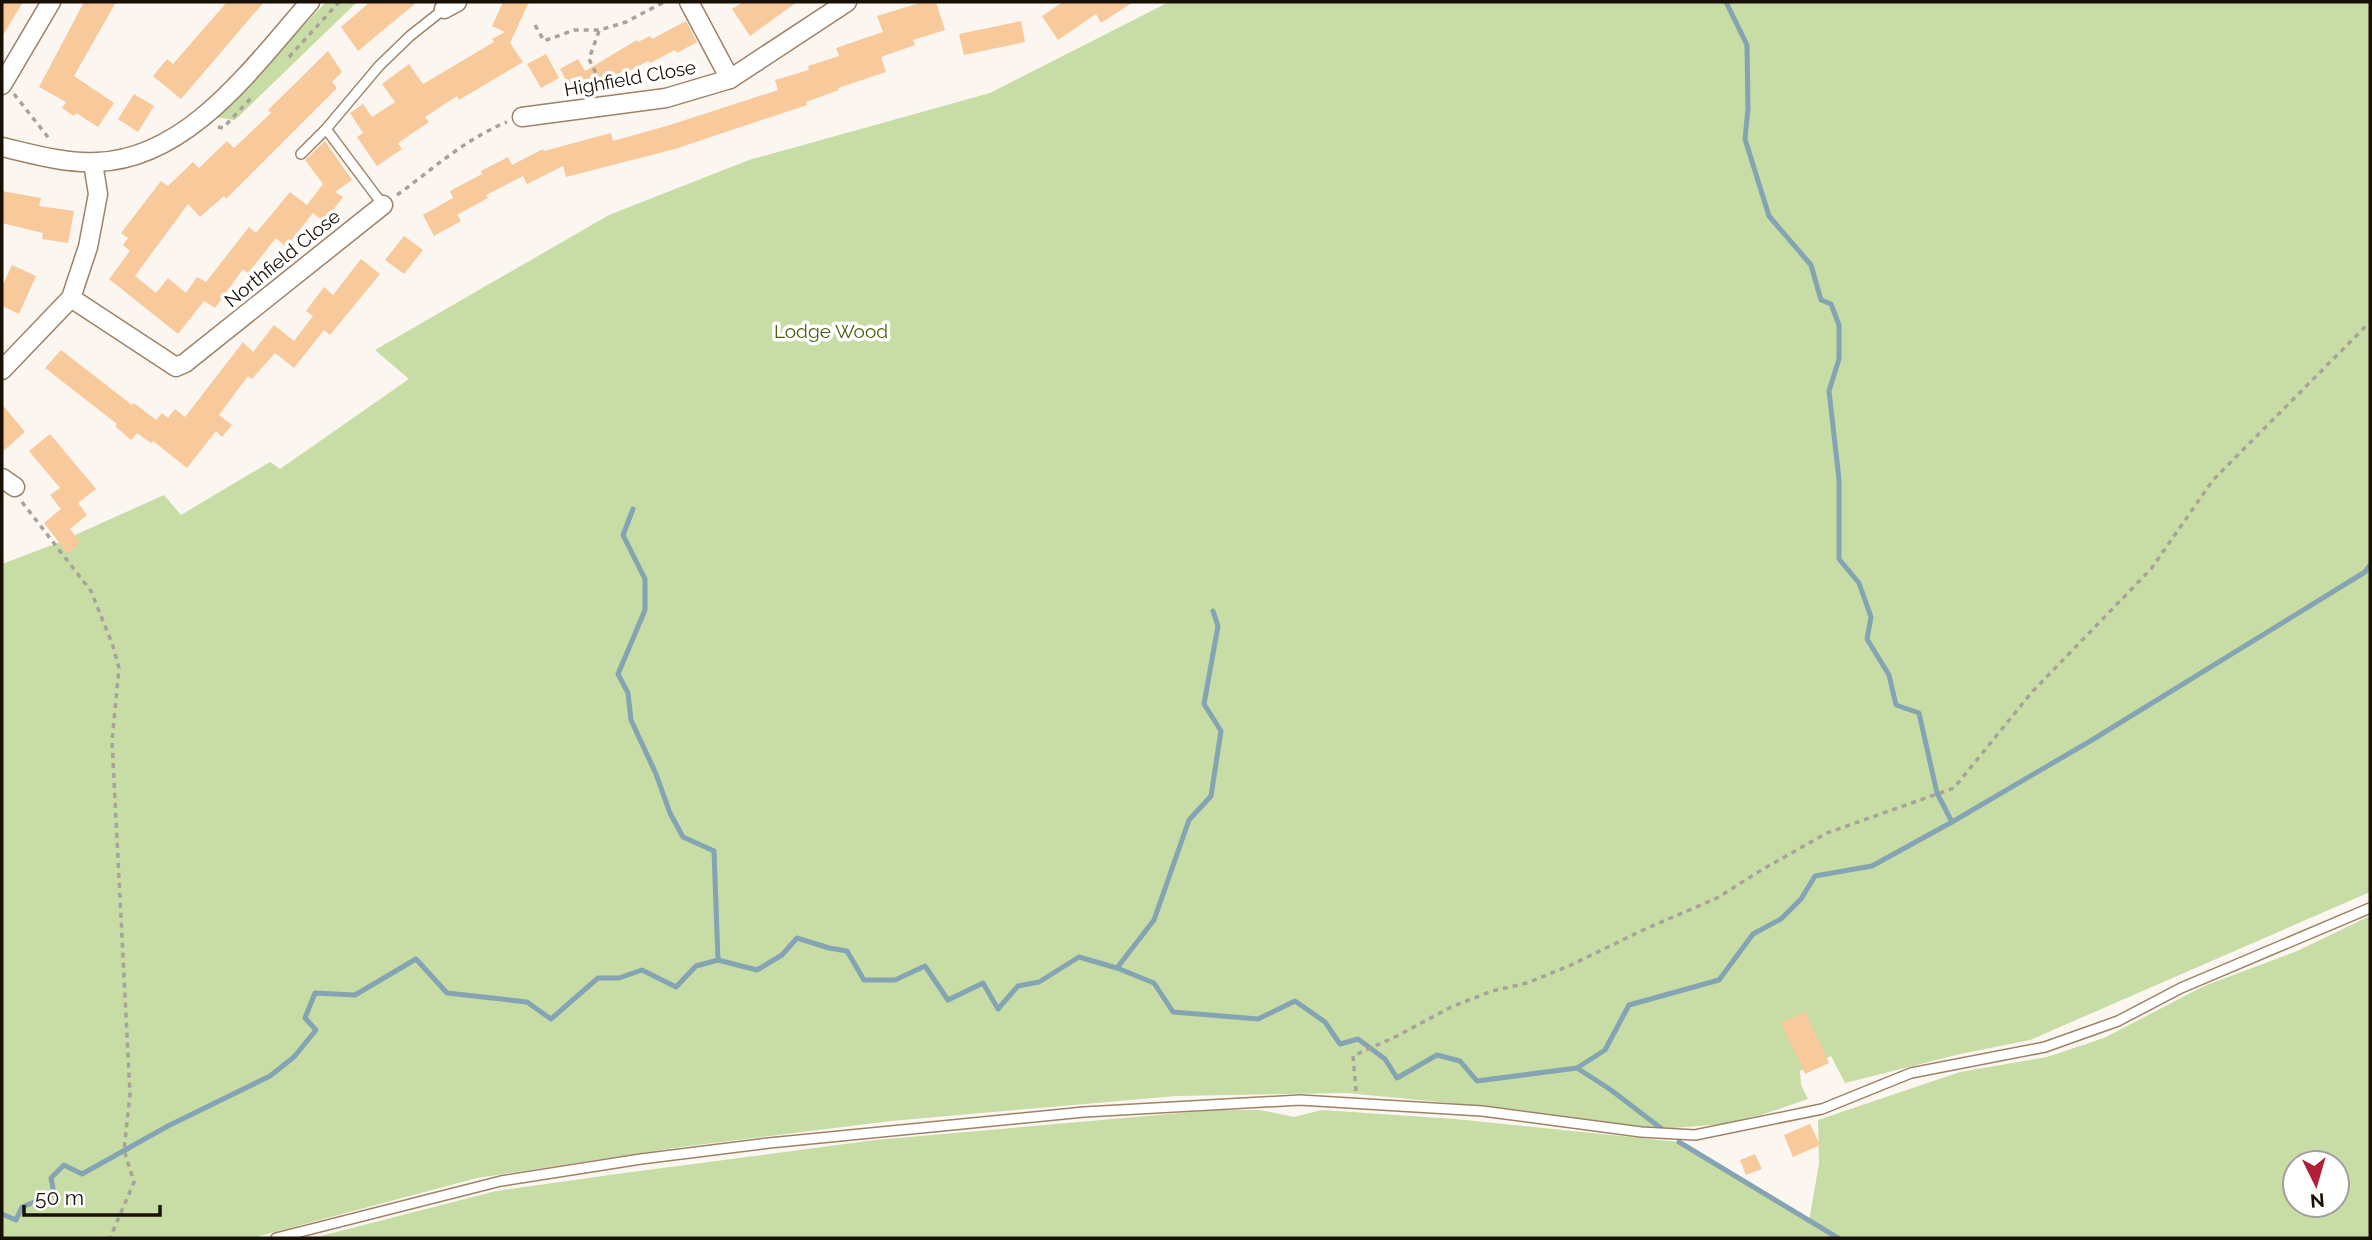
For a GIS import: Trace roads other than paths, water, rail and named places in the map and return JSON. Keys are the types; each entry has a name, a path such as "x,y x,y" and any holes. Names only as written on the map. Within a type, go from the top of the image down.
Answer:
{"street":[{"path":"3,83 51,2"},
{"path":"2,147 93,163 142,155 184,134 230,91 310,2"},
{"path":"689,2 730,79"},
{"name":"Highfield Close","path":"522,117 666,98 730,79 847,2"},
{"path":"2,370 71,298 88,247 98,194 93,163"},
{"name":"Northfield Close","path":"71,298 176,367 186,363 383,205"}],"lane":[{"path":"301,154 326,129 379,66 410,36 451,5"},
{"path":"326,129 383,205"},
{"path":"276,1238 501,1181 641,1159 769,1143 1084,1112 1300,1100 1482,1111 1641,1132 1695,1135 1822,1109 1911,1073 2045,1047 2118,1021 2181,988 2370,908"}],"waterway":[{"path":"1726,2 1747,45 1748,109 1745,139 1769,216 1811,265 1821,300 1831,304 1839,325 1839,359 1829,391 1839,479 1839,559 1859,583 1871,617 1867,639 1889,675 1896,705 1919,713 1937,793 1952,822"},
{"path":"633,509 623,535 645,579 645,610 618,674 628,693 631,720 656,774 670,813 683,837 714,851 718,960"},
{"path":"2,1214 16,1220 22,1207 54,1194 51,1178 64,1165 82,1174 168,1126 270,1076 294,1057 316,1030 305,1018 315,993 355,995 416,959 447,993 527,1002 551,1019 598,978 619,978 642,970 676,987 696,966 718,960 757,970 782,955 797,938 847,951 864,980 895,980 925,966 948,1000 983,983 998,1009 1018,986 1039,982 1079,957 1154,983 1173,1012 1258,1019 1295,1001 1325,1022 1340,1044 1358,1039 1385,1059 1397,1078 1437,1055 1460,1061 1477,1081 1577,1068 1605,1050 1629,1005 1719,980 1753,934 1781,919 1801,899 1815,876 1872,866 1952,822 2092,740 2365,572 2370,565"},
{"path":"1117,968 1154,920 1189,820 1211,796 1221,731 1204,704 1218,626 1213,611"},
{"path":"1577,1068 1662,1129"},
{"path":"1679,1142 1838,1238"}],"park label":[{"name":"Lodge Wood","path":"831,331"}]}
